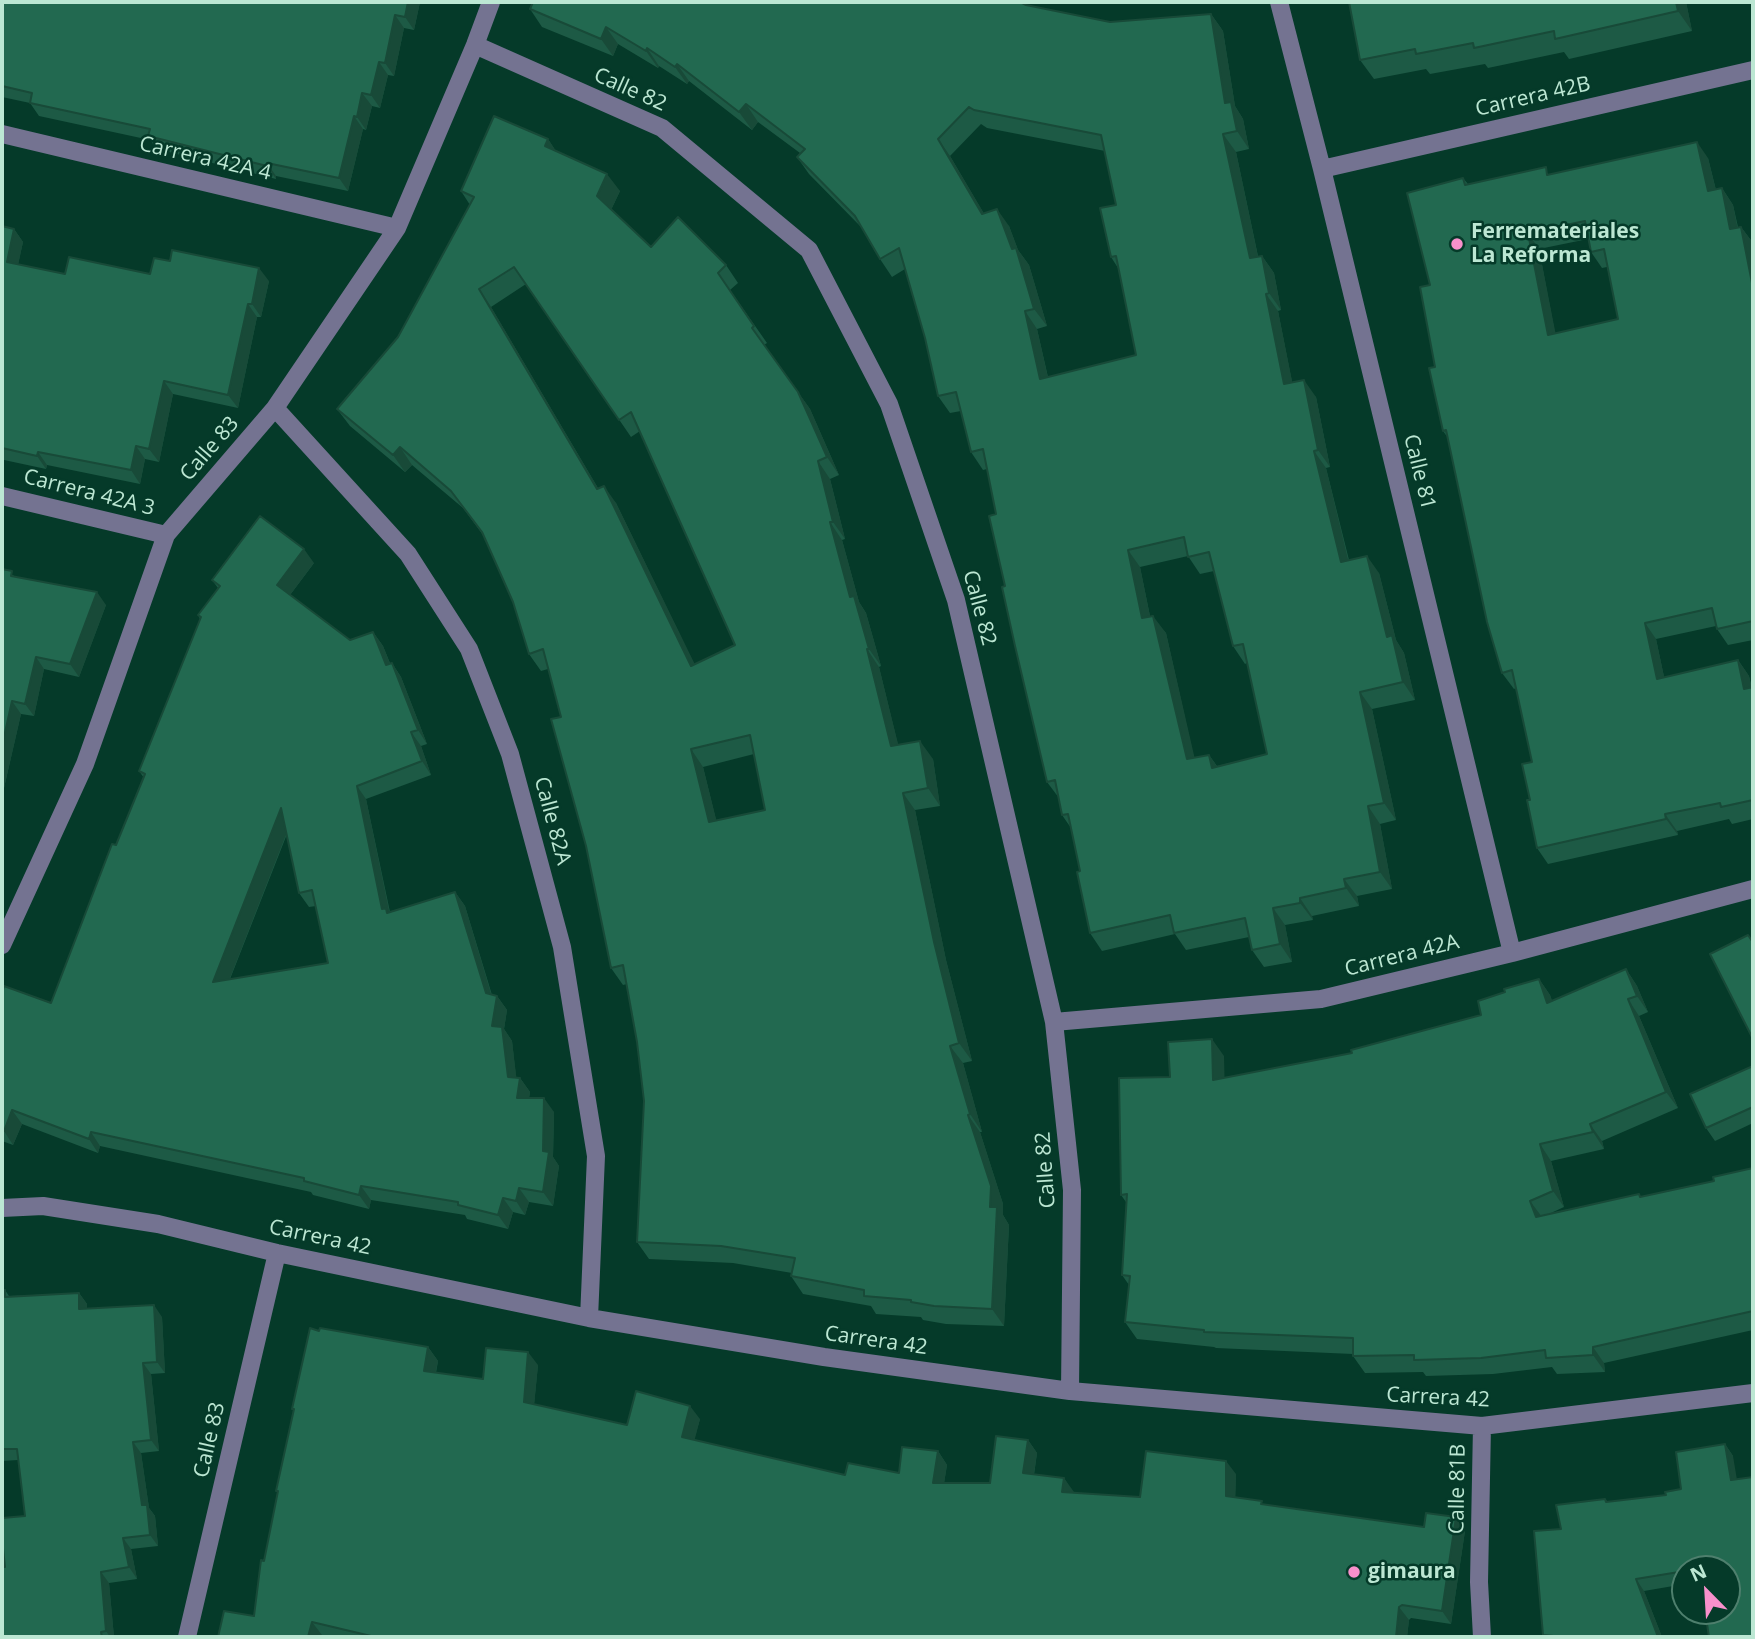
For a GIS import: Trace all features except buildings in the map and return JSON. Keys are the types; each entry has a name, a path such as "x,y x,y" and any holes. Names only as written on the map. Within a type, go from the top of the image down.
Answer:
{"street":[{"name":"Calle 83","path":"2,945 85,764 166,535 275,408 397,228 491,2"},
{"name":"Calle 81","path":"1279,2 1512,953"},
{"name":"Calle 82","path":"475,45 662,128 809,250 888,404 956,600 1055,1022 1072,1190 1070,1391"},
{"name":"Carrera 42B","path":"1322,169 1753,70"},
{"name":"Carrera 42A 4","path":"2,134 397,228"},
{"name":"Calle 82A","path":"275,408 408,554 469,649 510,754 562,947 596,1156 589,1318"},
{"name":"Carrera 42A 3","path":"2,496 166,535"},
{"name":"Carrera 42A","path":"1055,1022 1321,999 1512,953 1753,889"},
{"name":"Carrera 42","path":"2,1208 43,1206 158,1224 277,1253 589,1318 824,1357 1070,1391 1482,1426 1753,1393"},
{"name":"Calle 83","path":"187,1637 277,1253"},
{"name":"Calle 81B","path":"1482,1426 1479,1581 1482,1637"}],"place":[{"name":"Ferremateriales La Reforma","path":"1457,244"},
{"name":"gimaura","path":"1354,1572"}]}
